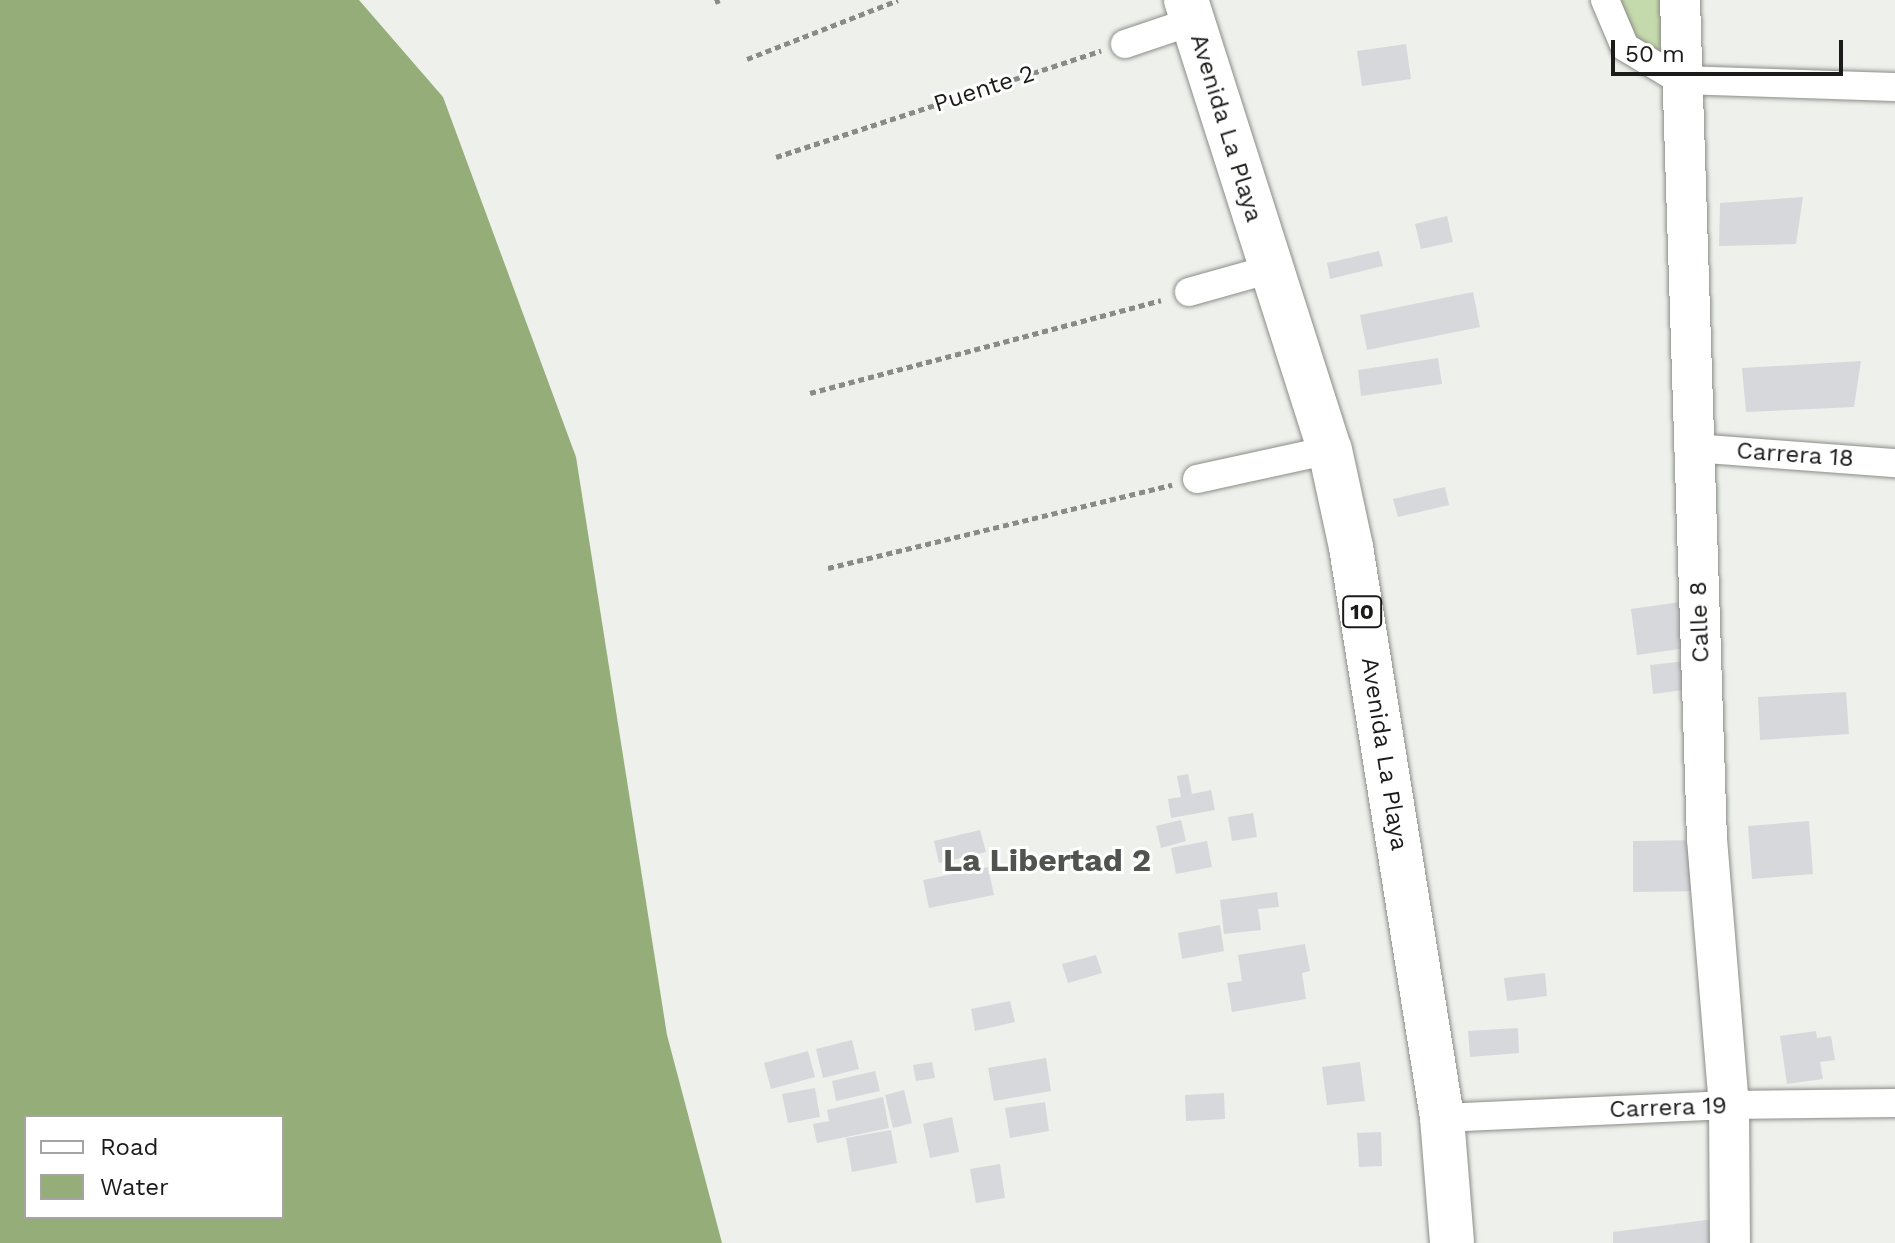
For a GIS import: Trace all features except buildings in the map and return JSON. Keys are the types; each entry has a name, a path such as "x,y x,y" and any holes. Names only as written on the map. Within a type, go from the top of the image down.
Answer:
{"main road":[{"name":"Avenida La Playa","path":"1190,11 1330,450 1354,563 1442,1118 1452,1243"}],"street":[{"path":"1605,0 1625,47 1680,80 1895,87"},
{"name":"Calle 8","path":"1680,0 1680,80 1707,839 1729,1105 1730,1243"},
{"path":"1125,44 1190,11"},
{"path":"1189,292 1271,269"},
{"name":"Carrera 18","path":"1694,448 1895,463"},
{"path":"1197,479 1330,450"},
{"name":"Carrera 19","path":"1442,1118 1729,1105 1895,1103"}],"path":[{"path":"747,59 898,0"},
{"name":"Puente 2","path":"776,157 1125,44"},
{"path":"810,393 1189,292"},
{"path":"828,568 1197,479"}],"shaded area":[{"path":"1617,0 1672,0 1674,67 1635,37"}],"water":[{"path":"0,0 359,0 443,97 576,457 667,1035 722,1243 0,1243"}],"district":[{"name":"La Libertad 2","path":"1047,860"}]}
